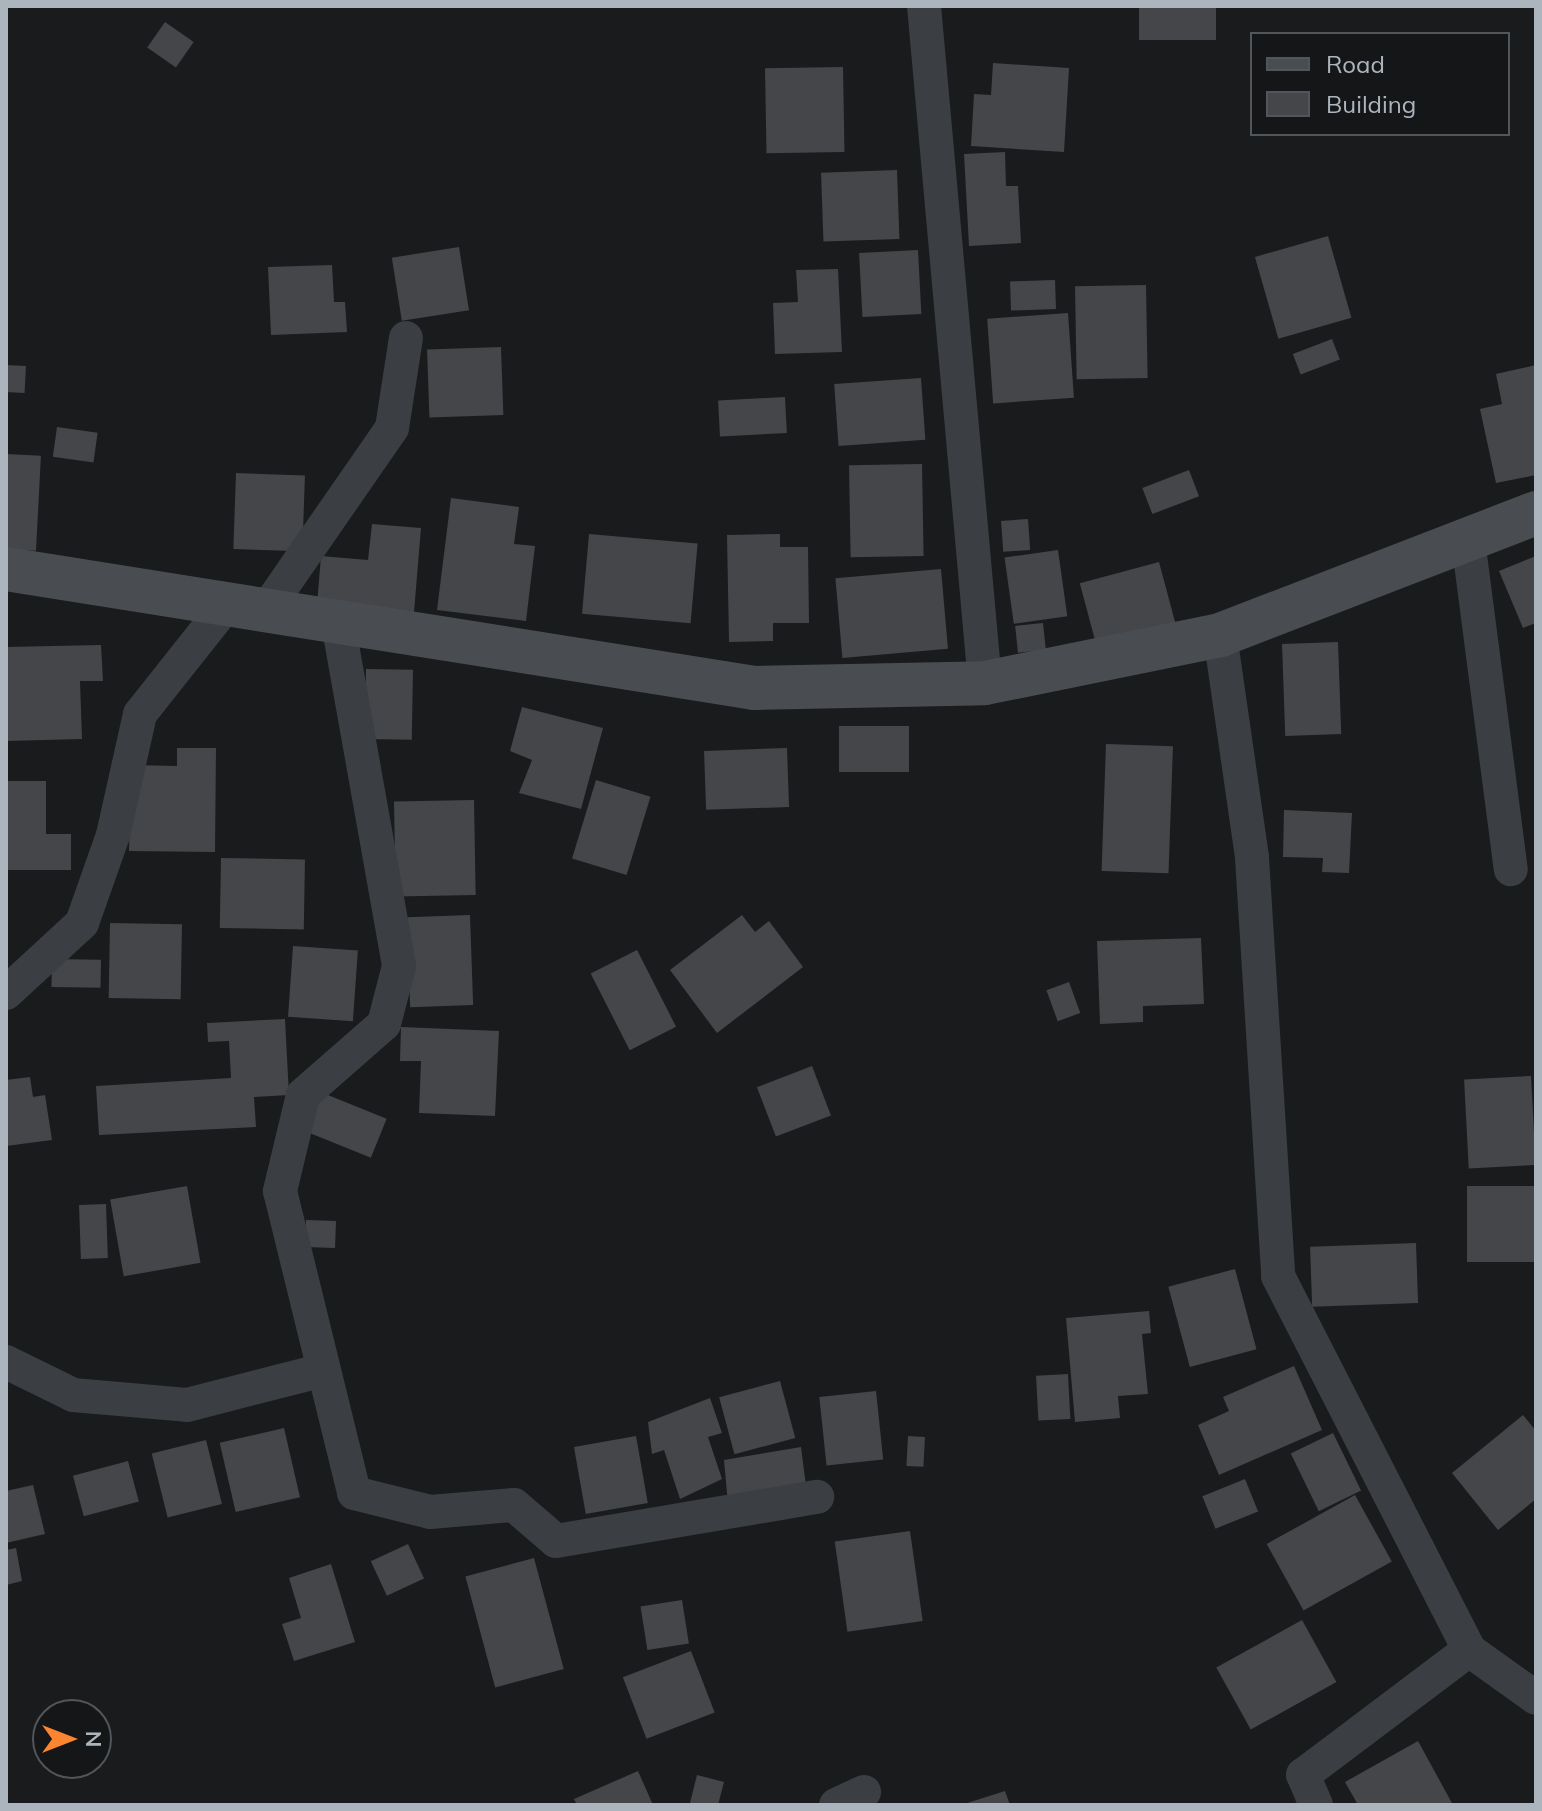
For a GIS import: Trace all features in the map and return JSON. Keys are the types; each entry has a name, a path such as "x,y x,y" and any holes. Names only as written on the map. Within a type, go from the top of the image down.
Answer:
{"street":[{"path":"924,6 985,683"},
{"path":"6,993 82,923 113,835 140,714 247,607 392,428 406,338"},
{"path":"6,569 755,688 985,683 1220,635 1536,513"},
{"path":"1468,540 1511,869"},
{"path":"338,623 399,966 384,1024 303,1095 280,1191 319,1371 354,1493 430,1512 514,1505 556,1541 817,1497"},
{"path":"1220,635 1252,858 1278,1276 1469,1650 1536,1698"},
{"path":"6,1362 73,1395 187,1405 319,1371"},
{"path":"1316,1805 1303,1775 1469,1650"}],"building":[{"path":"1139,6 1216,6 1216,40 1139,40"},
{"path":"165,22 194,42 176,67 147,47"},
{"path":"993,63 1069,68 1064,152 971,146 974,94 991,95"},
{"path":"843,67 844,152 766,153 765,68"},
{"path":"1005,152 1006,186 1018,186 1021,243 969,246 964,154"},
{"path":"897,170 899,239 823,242 821,173"},
{"path":"1328,236 1351,318 1278,339 1255,257"},
{"path":"459,247 469,310 402,321 392,258"},
{"path":"918,250 921,314 862,317 859,253"},
{"path":"332,265 334,302 345,302 347,332 271,335 268,267"},
{"path":"838,269 842,352 775,354 773,303 798,302 796,270"},
{"path":"1055,280 1056,309 1011,311 1010,282"},
{"path":"1146,285 1148,378 1077,379 1075,286"},
{"path":"1068,313 1074,398 993,403 987,319"},
{"path":"1332,339 1340,360 1301,375 1293,354"},
{"path":"501,347 503,415 429,418 427,350"},
{"path":"6,365 26,366 25,393 6,392"},
{"path":"1536,365 1536,475 1496,483 1480,409 1502,404 1496,374"},
{"path":"921,378 925,440 839,446 834,384"},
{"path":"785,397 787,433 720,436 718,401"},
{"path":"57,427 98,433 93,462 53,457"},
{"path":"6,454 41,456 36,551 6,549"},
{"path":"922,464 924,556 851,557 849,465"},
{"path":"1189,470 1199,496 1152,514 1142,488"},
{"path":"236,473 305,475 302,551 233,549"},
{"path":"451,498 519,507 514,544 535,546 526,621 437,610"},
{"path":"1028,519 1030,550 1003,552 1001,521"},
{"path":"372,524 421,528 414,612 317,604 321,556 368,560"},
{"path":"589,534 698,543 691,623 582,614"},
{"path":"780,534 780,547 808,547 809,623 773,623 773,641 729,642 727,535"},
{"path":"1058,550 1067,616 1014,624 1005,558"},
{"path":"1536,556 1536,623 1523,628 1499,571"},
{"path":"1159,562 1177,628 1097,649 1080,583"},
{"path":"941,569 948,649 842,658 835,578"},
{"path":"1043,623 1046,650 1018,653 1015,626"},
{"path":"1338,642 1341,734 1285,736 1282,644"},
{"path":"101,645 103,681 80,681 82,739 6,741 6,647"},
{"path":"366,669 413,670 412,740 365,739"},
{"path":"522,707 603,728 581,809 519,793 532,760 510,751"},
{"path":"839,726 909,726 909,772 839,772"},
{"path":"1106,744 1173,746 1169,873 1102,871"},
{"path":"177,748 216,748 215,852 129,851 131,765 177,766"},
{"path":"787,748 789,807 706,810 704,751"},
{"path":"596,780 651,797 627,875 572,858"},
{"path":"6,781 46,781 46,834 71,834 71,870 6,870"},
{"path":"474,800 476,895 396,896 394,801"},
{"path":"1284,810 1352,813 1349,873 1322,872 1323,858 1283,857"},
{"path":"221,858 305,859 304,929 220,928"},
{"path":"470,915 473,1005 410,1007 407,917"},
{"path":"742,915 755,932 769,921 803,967 717,1033 670,970"},
{"path":"110,923 182,924 181,999 109,998"},
{"path":"1201,938 1204,1004 1143,1006 1143,1022 1100,1024 1097,941"},
{"path":"293,946 358,951 353,1021 288,1017"},
{"path":"637,950 676,1027 630,1050 591,974"},
{"path":"52,959 101,960 101,988 52,987"},
{"path":"1069,982 1080,1013 1058,1021 1046,990"},
{"path":"285,1019 289,1095 254,1097 256,1127 99,1135 96,1086 231,1078 229,1041 208,1042 207,1023"},
{"path":"401,1027 499,1031 495,1116 419,1113 421,1061 400,1061"},
{"path":"812,1066 831,1115 776,1137 757,1087"},
{"path":"1531,1076 1536,1165 1469,1168 1464,1080"},
{"path":"30,1077 33,1097 45,1095 52,1140 6,1146 6,1080"},
{"path":"318,1091 387,1119 371,1158 302,1130"},
{"path":"187,1186 201,1263 124,1276 110,1200"},
{"path":"1467,1186 1536,1186 1536,1262 1467,1262"},
{"path":"106,1204 108,1258 81,1259 79,1205"},
{"path":"306,1220 336,1221 335,1248 305,1247"},
{"path":"1416,1243 1418,1303 1312,1307 1310,1247"},
{"path":"1235,1269 1256,1349 1190,1367 1168,1287"},
{"path":"1149,1311 1151,1333 1142,1334 1148,1394 1118,1396 1120,1418 1075,1422 1066,1318"},
{"path":"1294,1366 1322,1430 1219,1475 1198,1425 1229,1411 1223,1397"},
{"path":"1068,1374 1070,1419 1038,1421 1036,1376"},
{"path":"780,1381 795,1438 734,1454 719,1397"},
{"path":"876,1391 883,1460 827,1466 819,1397"},
{"path":"710,1398 722,1433 708,1437 722,1479 680,1499 664,1450 652,1454 648,1422"},
{"path":"1523,1415 1536,1431 1536,1499 1498,1530 1452,1473"},
{"path":"284,1428 300,1497 236,1512 220,1443"},
{"path":"1333,1433 1361,1491 1319,1511 1291,1454"},
{"path":"636,1436 648,1503 586,1514 574,1447"},
{"path":"908,1436 925,1437 923,1467 906,1466"},
{"path":"206,1440 222,1504 168,1518 152,1454"},
{"path":"801,1447 806,1486 728,1504 724,1460"},
{"path":"128,1461 139,1502 84,1516 73,1476"},
{"path":"1245,1479 1258,1511 1215,1529 1202,1496"},
{"path":"33,1485 45,1534 6,1543 6,1491"},
{"path":"1355,1495 1392,1561 1304,1610 1267,1544"},
{"path":"910,1531 923,1621 847,1632 835,1542"},
{"path":"408,1544 424,1578 387,1596 371,1561"},
{"path":"16,1548 22,1581 6,1585 6,1550"},
{"path":"534,1558 564,1669 495,1687 465,1576"},
{"path":"331,1564 355,1642 294,1661 282,1624 301,1618 289,1578"},
{"path":"682,1600 689,1643 647,1650 641,1607"},
{"path":"1302,1620 1336,1682 1251,1730 1216,1668"},
{"path":"691,1651 715,1713 647,1739 623,1677"},
{"path":"1418,1741 1453,1805 1358,1805 1345,1782"},
{"path":"638,1771 653,1805 577,1805 574,1799"},
{"path":"697,1775 724,1782 718,1805 690,1803"},
{"path":"1005,1791 1010,1805 964,1805 964,1804"}]}
